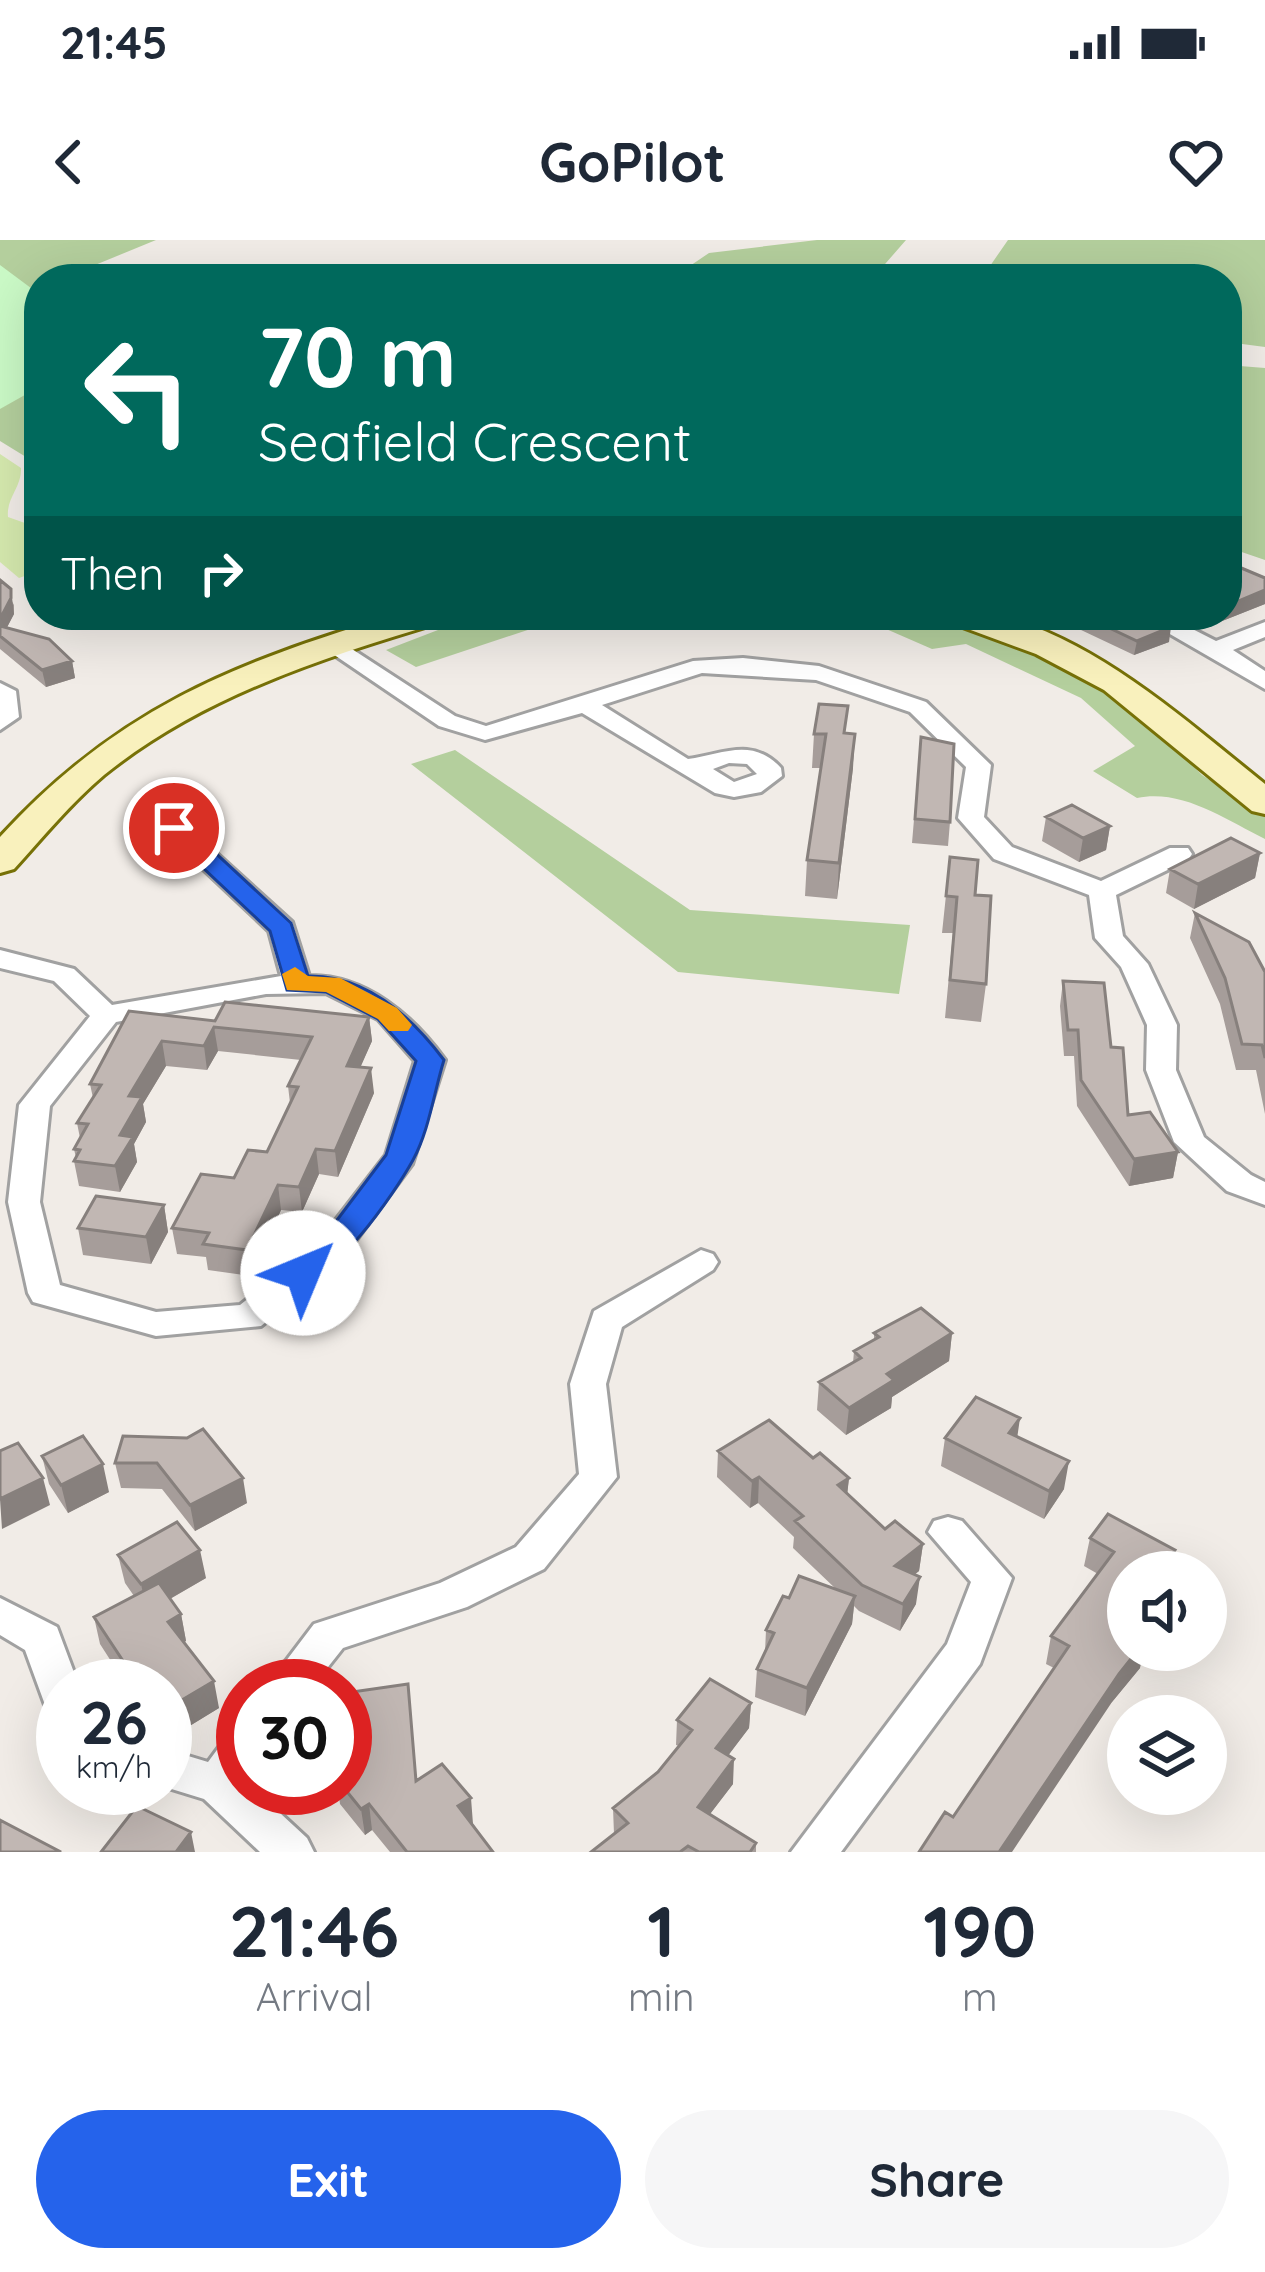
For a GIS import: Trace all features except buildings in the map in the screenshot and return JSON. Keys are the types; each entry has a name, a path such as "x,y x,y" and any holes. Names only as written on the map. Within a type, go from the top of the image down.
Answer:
{"street":[{"path":"1217,649 1265,629"},
{"path":"0,861 47,806 92,766 159,720 277,663 384,630"},
{"path":"1002,630 1048,647 1116,683 1265,803"},
{"path":"1178,630 1265,682"},
{"path":"335,646 447,721 484,733 701,666 819,673 918,706 979,765 971,818 1003,853 1102,891 1180,854"},
{"path":"0,690 4,691 7,717 0,723"},
{"path":"584,704 679,764 700,770"},
{"path":"174,828 282,928 297,984"},
{"path":"1102,891 1109,938 1134,964 1162,1025 1161,1070 1190,1142 1239,1183 1265,1194"},
{"path":"0,959 64,975 106,1016"},
{"path":"331,984 388,1013 430,1060 400,1157 330,1251 249,1317 156,1324 45,1293 24,1202 35,1105 106,1016 201,996 331,984"},
{"path":"310,1659 329,1636 453,1595 530,1558 598,1478 588,1384 607,1321 700,1262"},
{"path":"814,1852 965,1652 992,1578 948,1532"},
{"path":"0,1616 42,1639 49,1659"},
{"path":"265,1815 291,1852"}],"green space":[{"path":"0,240 156,240 98,264 24,264 24,456 0,441"},
{"path":"817,240 906,240 885,264 693,264 709,253"},
{"path":"1008,240 1265,240 1265,347 1242,344 1242,264 991,264"},
{"path":"0,265 24,283 24,395 0,409"},
{"path":"1242,366 1265,368 1265,560 1242,552"},
{"path":"0,454 21,468 8,517 24,523 24,576 19,578 0,562"},
{"path":"438,630 528,630 416,667 386,650"},
{"path":"888,630 976,630 1076,673 1146,718 1202,775 1265,816 1265,839 1187,802 1137,798 1093,771 1135,746 1081,698 966,644 932,649"},
{"path":"455,750 690,910 910,925 899,994 678,972 411,764"}],"slow traffic":[{"path":"295,974 297,984 331,984 388,1013 398,1025"}],"route":[{"path":"174,828 282,928 297,984 331,984 388,1013 430,1060 400,1157 330,1251 303,1273"}]}
